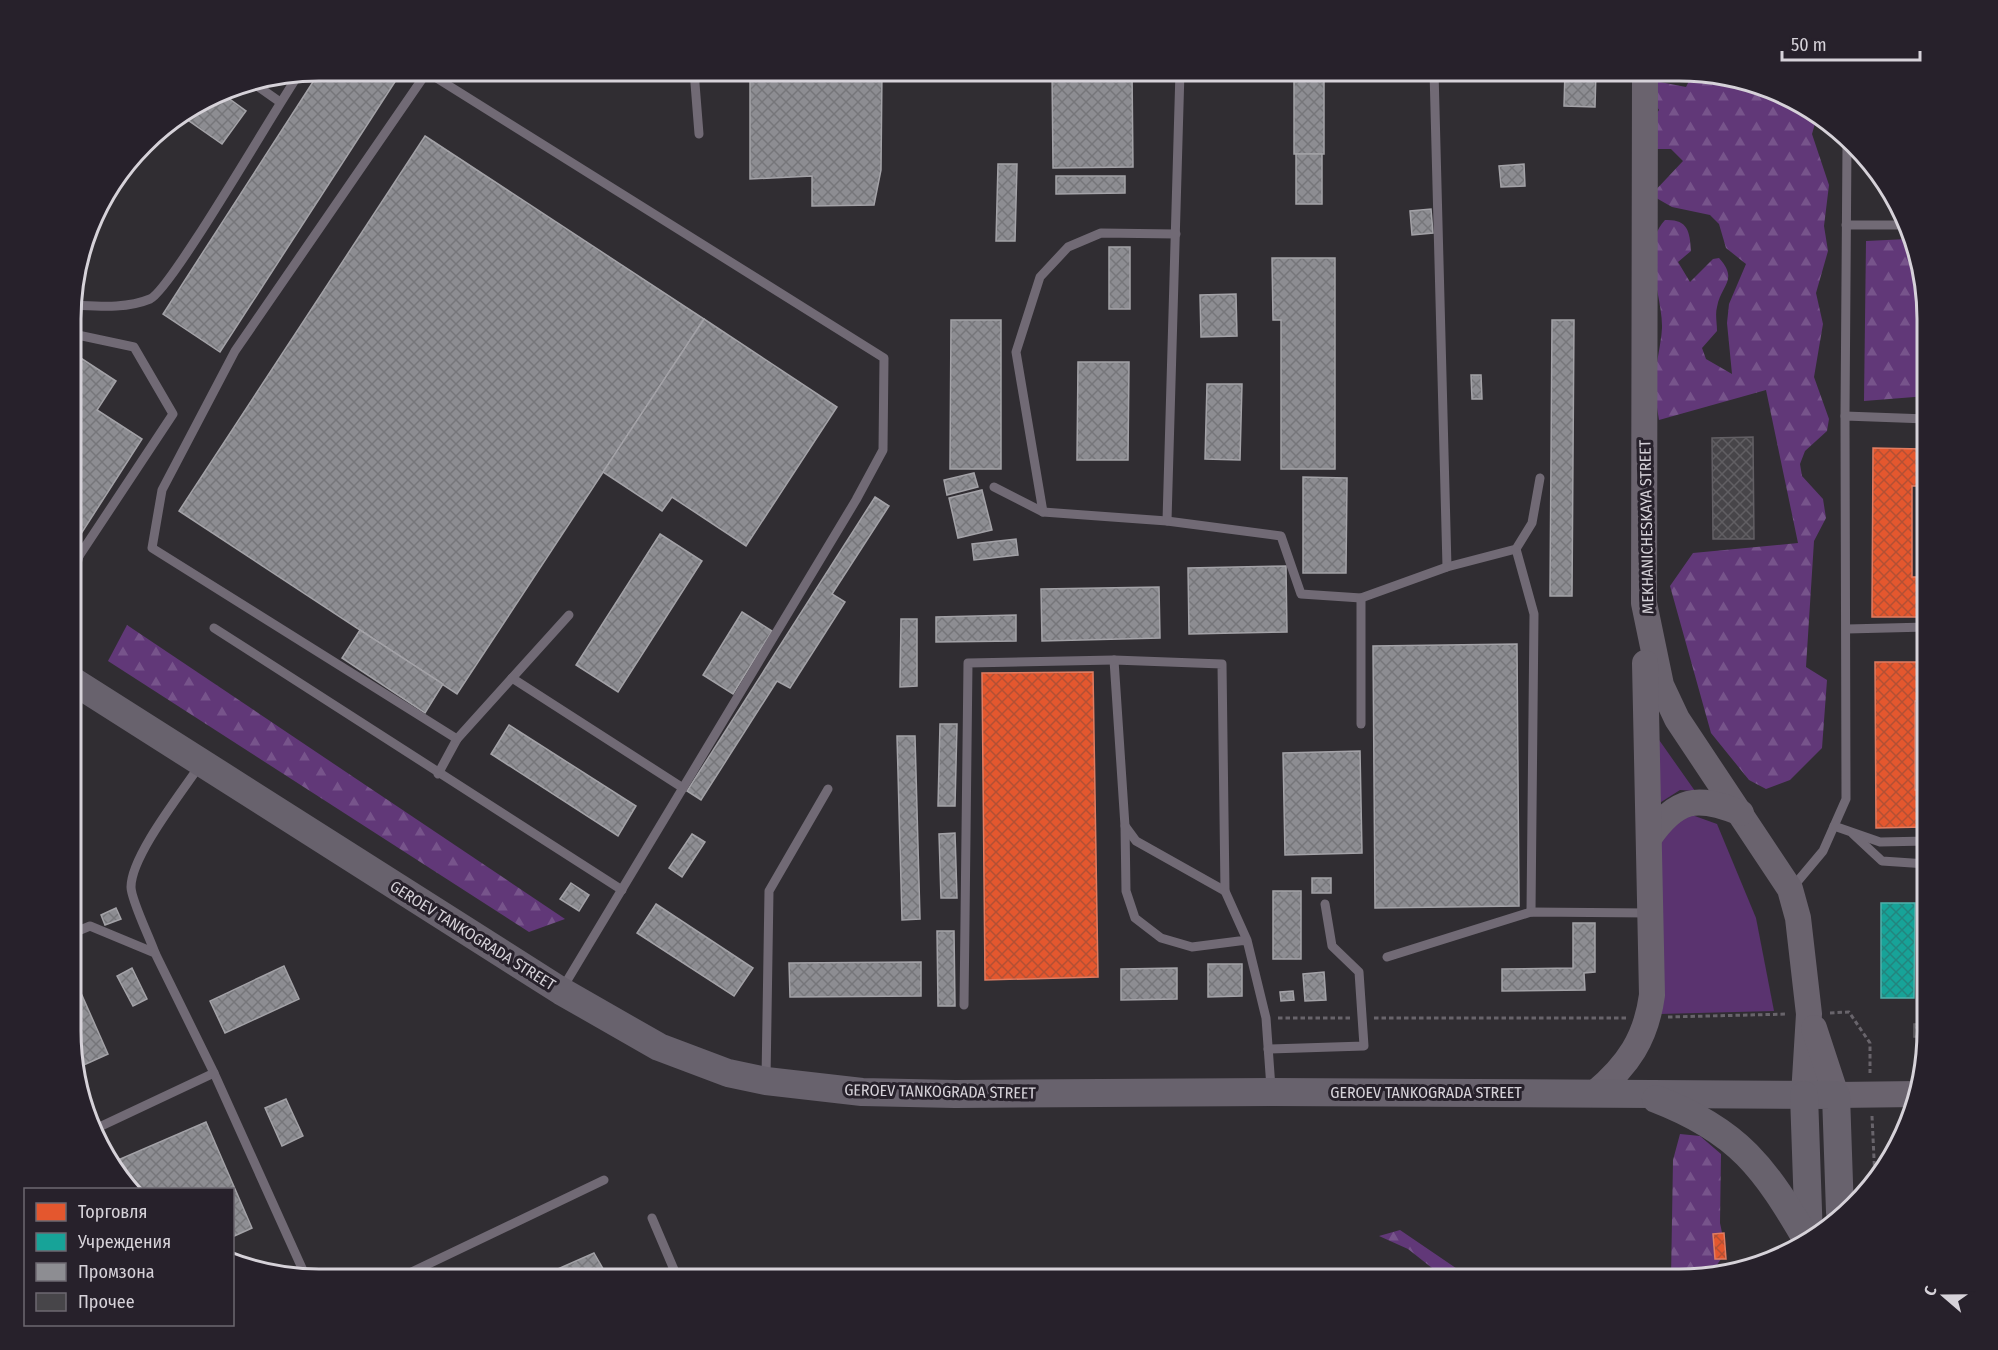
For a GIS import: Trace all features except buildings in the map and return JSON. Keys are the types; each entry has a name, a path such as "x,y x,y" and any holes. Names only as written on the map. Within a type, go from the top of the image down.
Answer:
{"main road":[{"name":"GEROEV TANKOGRADA STREET","path":"81,686 561,991 659,1047 729,1073 766,1081 862,1092 955,1094 1272,1092 1836,1095"},
{"path":"1641,1093 1688,1111 1718,1127 1740,1146 1765,1175 1804,1233"},
{"name":"MEKHANICHESKAYA STREET","path":"1804,1095 1809,1230"},
{"name":"MEKHANICHESKAYA STREET","path":"1836,1095 1840,1206"}],"street":[{"name":"MEKHANICHESKAYA STREET","path":"1645,81 1644,603 1660,685 1667,700 1677,719 1790,890 1798,918 1809,1014 1804,1095"},
{"path":"1595,1093 1620,1071 1637,1045 1649,1017 1652,995 1644,603"},
{"path":"1649,838 1663,817 1683,804 1702,801 1741,813"},
{"name":"MEKHANICHESKAYA STREET","path":"1809,1014 1836,1095"},
{"name":"GEROEV TANKOGRADA STREET","path":"1836,1095 1909,1094"}],"lane":[{"path":"421,81 235,351 162,490 152,548 457,739"},
{"path":"441,81 884,358 883,450 856,500 561,991"},
{"path":"695,81 699,134"},
{"path":"1167,521 1180,81"},
{"path":"1434,81 1447,567"},
{"path":"82,305 114,306 152,298 177,267 293,83"},
{"path":"260,88 280,102"},
{"path":"1790,890 1823,851 1846,799 1847,151"},
{"path":"1846,225 1898,225"},
{"path":"1043,512 1016,352 1040,277 1068,247 1101,233 1176,234"},
{"path":"81,335 134,347 173,414 81,547"},
{"path":"1845,416 1917,419"},
{"path":"994,487 1043,512 1167,521 1281,536 1300,594 1361,598 1447,567 1516,549 1532,523 1540,478"},
{"path":"1516,549 1534,614 1531,912"},
{"path":"1361,598 1361,724"},
{"path":"438,774 457,739 568,615"},
{"path":"1847,628 1917,627"},
{"path":"214,628 438,774 622,890"},
{"path":"1114,660 1125,826 1126,891 1135,918 1161,938 1192,947 1246,940"},
{"path":"964,1005 968,663 1114,660 1222,664 1225,891 1246,940 1266,1018 1272,1092"},
{"path":"512,678 683,788"},
{"path":"201,763 141,854 131,888 155,952 214,1073 301,1268"},
{"path":"766,1081 769,891 828,789"},
{"path":"1125,826 1136,841 1225,891"},
{"path":"1834,826 1880,842 1917,841"},
{"path":"1851,832 1882,861 1917,863"},
{"path":"1268,1049 1364,1046 1359,972 1332,946 1325,904"},
{"path":"1387,957 1531,912 1651,913"},
{"path":"81,930 90,926 155,952"},
{"path":"101,1126 214,1073"},
{"path":"420,1269 604,1180"},
{"path":"652,1218 674,1269"}],"path":[{"path":"1266,1018 1649,1017 1809,1014"}],"shaded area":[{"path":"1657,737 1695,791 1680,790 1658,804"},
{"path":"1679,815 1692,815 1717,824 1756,918 1774,1011 1660,1014 1657,852 1667,829"}],"green space":[{"path":"1655,81 1686,87 1689,82 1741,89 1770,99 1811,121 1815,124 1812,134 1829,185 1824,226 1828,251 1816,293 1823,324 1814,377 1829,419 1827,431 1805,451 1800,464 1802,476 1823,499 1826,518 1814,541 1806,667 1827,680 1822,748 1790,780 1766,789 1749,780 1711,733 1670,586 1693,553 1798,543 1766,390 1659,420 1655,384 1662,328 1653,258 1657,231 1665,220 1678,221 1686,227 1690,237 1691,251 1678,262 1690,282 1713,259 1719,258 1725,266 1728,277 1716,310 1717,331 1702,348 1706,359 1732,374 1727,323 1729,304 1746,264 1726,248 1719,224 1710,215 1672,207 1651,195 1683,161 1671,149 1646,149 1638,141 1659,110 1647,90"},
{"path":"1903,239 1909,257 1915,288 1917,319 1917,397 1864,401 1866,241"},
{"path":"127,625 565,919 529,932 108,661"},
{"path":"1680,1134 1700,1136 1721,1154 1720,1223 1726,1252 1716,1266 1671,1269 1673,1160"},
{"path":"1400,1230 1457,1269 1433,1269 1408,1249 1379,1236"}]}
